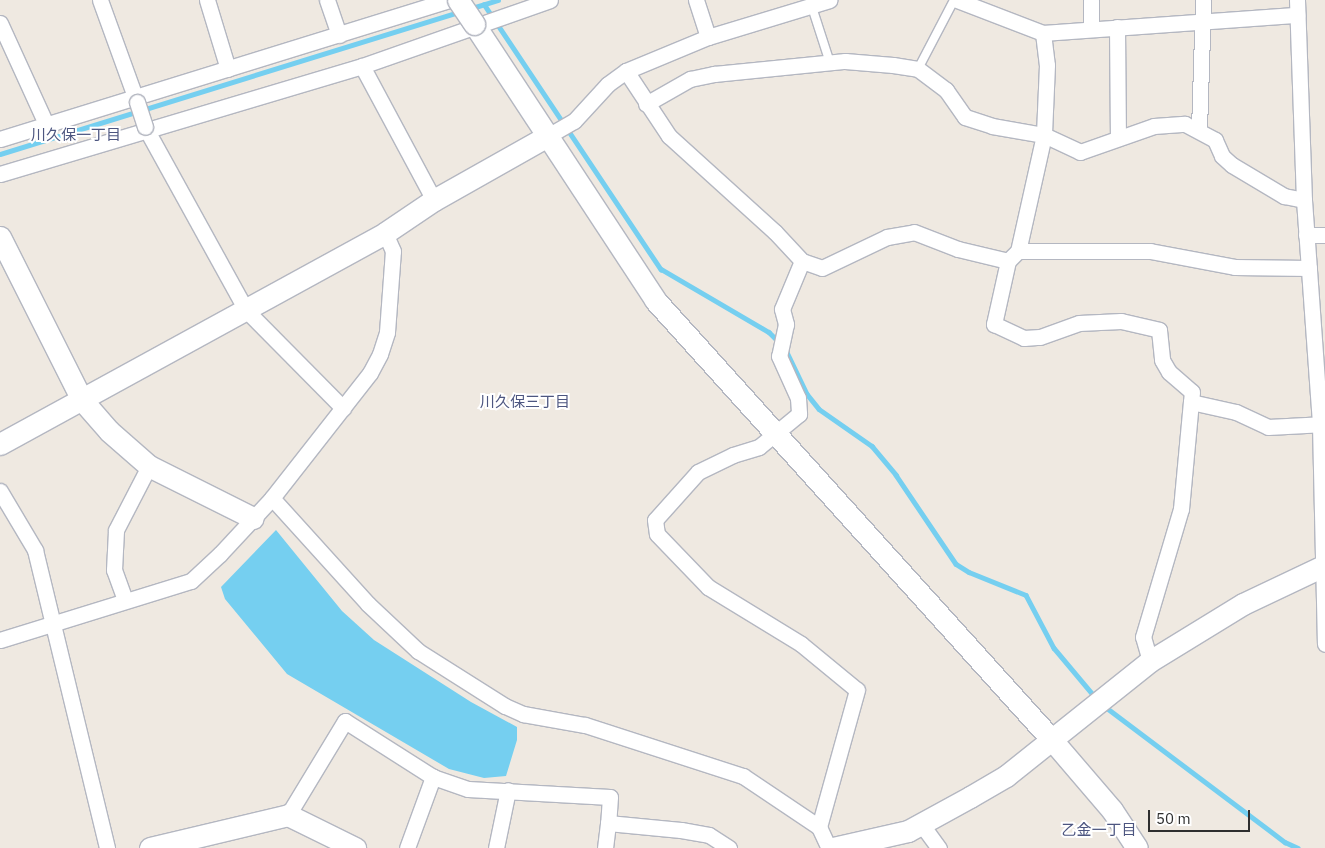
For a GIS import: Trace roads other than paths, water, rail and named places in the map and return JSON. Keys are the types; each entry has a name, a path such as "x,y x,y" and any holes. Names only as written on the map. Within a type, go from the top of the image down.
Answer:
{"street":[{"path":"100,0 145,129 246,310 343,408"},
{"path":"207,0 228,69"},
{"path":"327,0 339,34"},
{"path":"0,139 136,99 449,0"},
{"path":"458,0 552,134 655,300 774,435 1052,740 1112,810 1137,848"},
{"path":"0,174 145,129 362,66 474,24 550,0"},
{"path":"696,0 708,36"},
{"path":"0,444 385,233 434,200 574,121 608,84 626,71 708,36 810,3 830,0"},
{"path":"955,0 1043,33 1202,21 1297,7 1306,236 1322,425 1325,644"},
{"path":"1090,29 1091,0"},
{"path":"1199,130 1203,0"},
{"path":"0,23 46,124"},
{"path":"1117,27 1118,138"},
{"path":"1043,33 1047,65 1044,135 994,324 1004,332 1024,338 1040,337 1079,323 1121,321 1159,330 1162,360 1169,372 1192,392 1181,509 1143,637 1150,661"},
{"path":"646,104 690,79 845,62 918,69 946,90 965,117 992,126 1044,135 1080,152 1118,138 1168,124 1185,124 1215,140 1222,156 1232,165 1284,196 1304,200"},
{"path":"362,66 434,200"},
{"path":"626,71 646,104 670,136 775,232 802,261 822,268 887,237 914,232 958,249 1013,256 1150,251 1235,267 1309,268"},
{"path":"0,640 191,581 272,498 370,373 387,332 393,251 385,233"},
{"path":"1306,236 1325,235"},
{"path":"0,237 82,400 109,432 150,466 253,518"},
{"path":"802,261 785,297 782,309 786,324 779,356 798,398 799,414 759,447 733,455 698,472 655,520 657,534 708,587 801,644 858,690 819,827"},
{"path":"1191,402 1236,412 1268,426 1322,425"},
{"path":"125,600 114,570 116,530 150,466"},
{"path":"0,491 35,550 107,848"},
{"path":"272,498 368,604 418,651 505,706 523,714 585,726 743,776 819,827 829,848"},
{"path":"833,848 863,843 922,825 1006,776 1150,661 1243,604 1324,565"},
{"path":"150,848 194,843 288,815 345,721 433,777 468,789 610,797 605,848"},
{"path":"406,848 433,777"},
{"path":"496,848 508,790"},
{"path":"288,815 355,848"},
{"path":"608,824 709,836 728,848"},
{"path":"922,825 939,848"}],"lane":[{"path":"918,69 955,0"},
{"path":"810,3 830,63"}],"water":[{"path":"276,530 342,611 374,640 471,702 517,727 517,740 506,776 484,778 449,769 287,674 225,599 221,587"}],"waterway":[{"path":"472,8 498,0"},
{"path":"484,4 661,269 769,332 778,341"},
{"path":"0,154 460,12"},
{"path":"784,346 807,394 819,409 872,446 896,475 956,564 969,572 1026,595 1054,648 1096,698"},
{"path":"1103,705 1285,842 1298,848"}],"district":[{"name":"川久保一丁目","path":"76,135"},
{"name":"川久保三丁目","path":"525,402"},
{"name":"乙金一丁目","path":"1099,830"}]}
